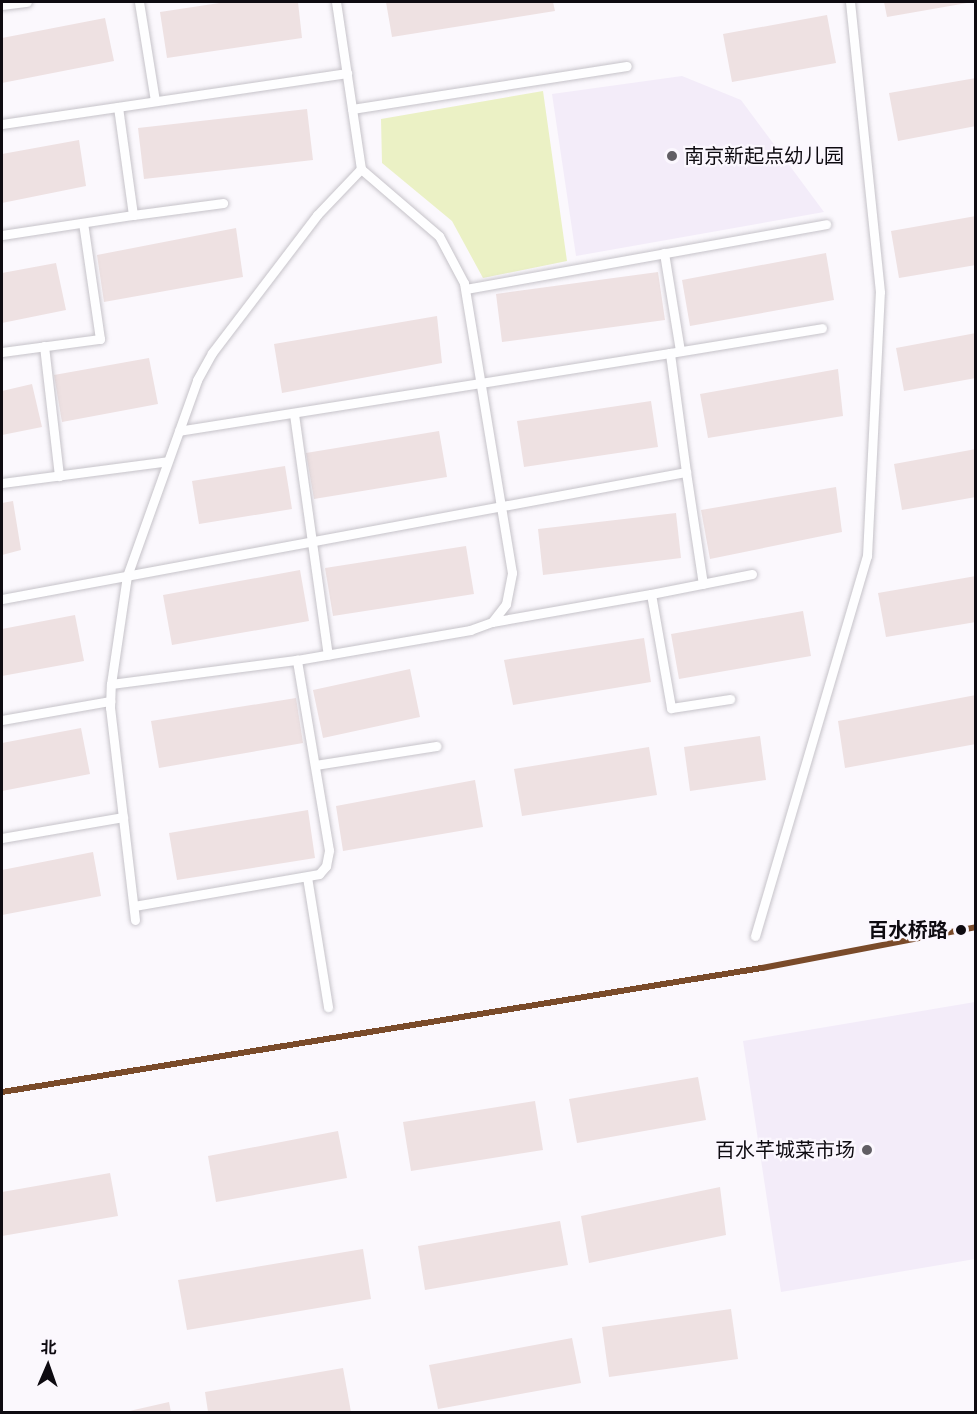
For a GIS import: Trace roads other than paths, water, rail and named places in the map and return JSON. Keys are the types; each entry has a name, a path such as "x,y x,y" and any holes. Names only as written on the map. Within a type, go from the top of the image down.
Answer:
{"lane":[{"path":"2,6 27,2"},
{"path":"139,2 155,101"},
{"path":"336,2 361,169 439,236 466,289 512,573 506,604 492,622"},
{"path":"755,936 867,556 880,292 850,2"},
{"path":"352,109 627,66"},
{"path":"2,124 346,73"},
{"path":"118,107 133,215"},
{"path":"135,920 110,701 127,576 197,380 212,353 317,215 361,169"},
{"path":"2,235 223,203"},
{"path":"2,352 100,339 83,223"},
{"path":"466,289 826,224"},
{"path":"664,254 686,472 703,584"},
{"path":"178,431 482,385 822,327"},
{"path":"44,346 59,476"},
{"path":"294,414 328,655"},
{"path":"2,483 168,462"},
{"path":"2,599 686,472"},
{"path":"111,684 328,655 470,630 492,622 752,574"},
{"path":"651,594 671,708 730,699"},
{"path":"134,906 306,877 319,874 326,866 329,850 297,660"},
{"path":"2,720 110,701"},
{"path":"315,765 437,746"},
{"path":"2,838 123,817"},
{"path":"306,877 328,1007"}],"place":[{"name":"南京新起点幼儿园","path":"672,156"},
{"name":"百水桥路","path":"961,930"},
{"name":"百水芊城菜市场","path":"867,1150"}]}
